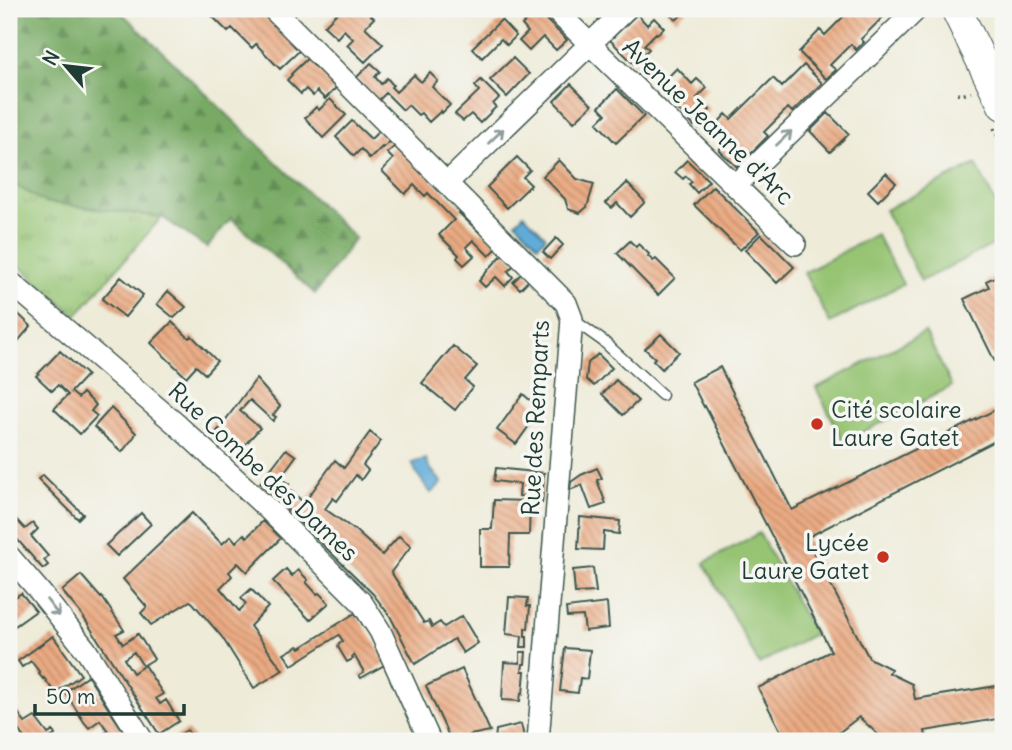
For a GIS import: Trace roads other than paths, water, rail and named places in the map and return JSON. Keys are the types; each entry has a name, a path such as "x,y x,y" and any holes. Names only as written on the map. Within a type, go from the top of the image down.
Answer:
{"main road":[{"path":"956,9 1003,105"}],"street":[{"name":"Rue des Remparts","path":"273,9 566,303 572,319 538,741"},
{"name":"Avenue Jeanne d'Arc","path":"554,9 796,244"},
{"path":"447,183 626,9"},
{"path":"735,186 916,9"},
{"name":"Rue Combe des Dames","path":"9,281 175,423 270,510 362,603 380,631 430,741"},
{"path":"9,556 86,650 143,741"}],"lane":[{"path":"572,319 603,341 662,396"}],"water":[{"path":"524,214 546,237 538,245 516,222"},
{"path":"426,459 442,483 431,493 412,463"}],"place":[{"name":"Cité scolaire Laure Gatet","path":"817,424"},
{"name":"Lycée Laure Gatet","path":"883,557"}]}
